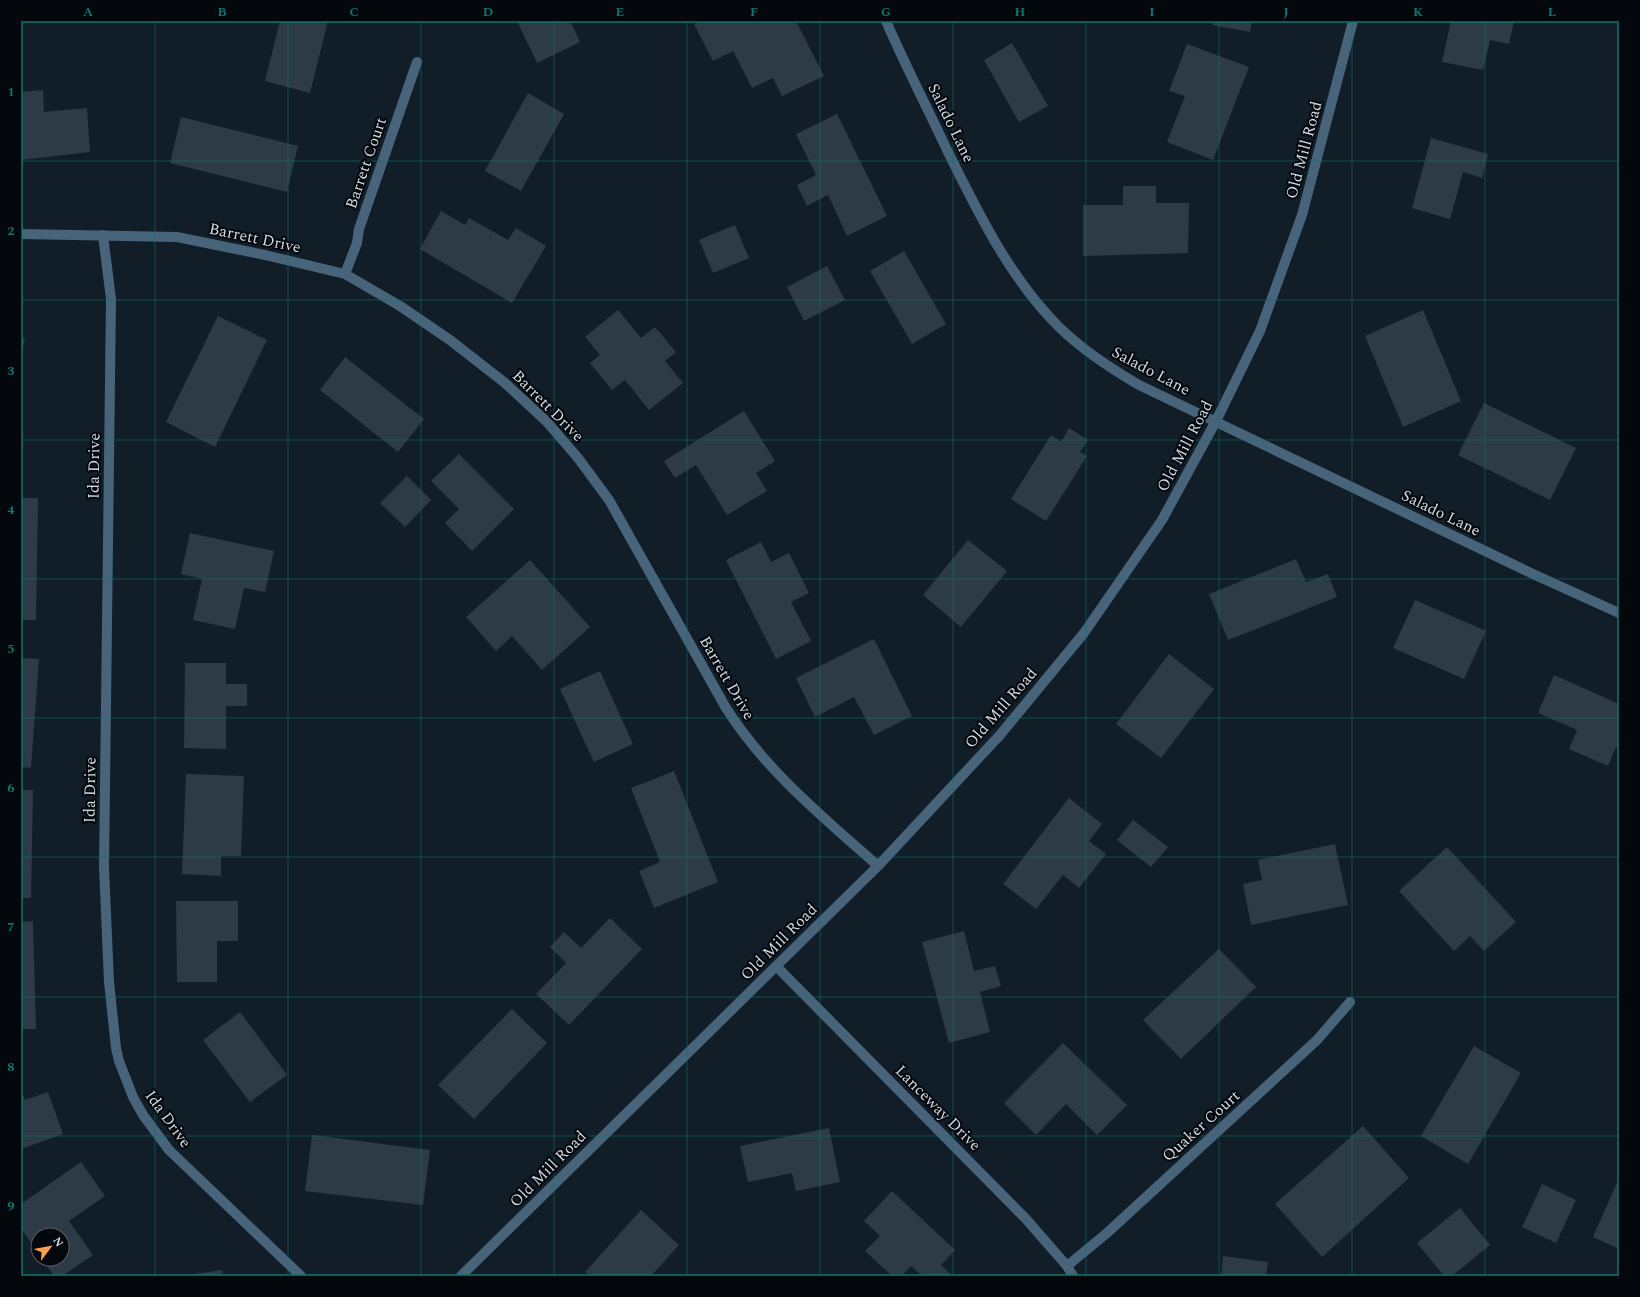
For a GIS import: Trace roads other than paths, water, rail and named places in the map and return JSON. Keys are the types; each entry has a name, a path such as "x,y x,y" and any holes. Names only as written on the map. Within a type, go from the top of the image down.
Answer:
{"street":[{"name":"Salado Lane","path":"886,21 976,208 1007,261 1032,297 1058,326 1088,352 1139,386 1216,421 1533,574 1619,612"},
{"name":"Old Mill Road","path":"461,1276 878,866 1000,735 1084,633 1162,520 1216,421 1260,331 1302,216 1353,21"},
{"name":"Barrett Court","path":"345,274 357,243 359,229 417,62"},
{"name":"Barrett Drive","path":"21,234 103,234 177,237 265,255 345,274 400,306 450,340 505,383 547,422 578,458 609,500 742,734 790,787 878,866"},
{"name":"Ida Drive","path":"103,234 111,299 104,867 110,982 116,1048 119,1061 133,1097 143,1115 169,1150 301,1276"},
{"name":"Lanceway Drive","path":"776,966 1021,1213 1067,1266 1073,1276"},
{"name":"Quaker Court","path":"1067,1266 1107,1233 1317,1040 1350,1002"}]}
